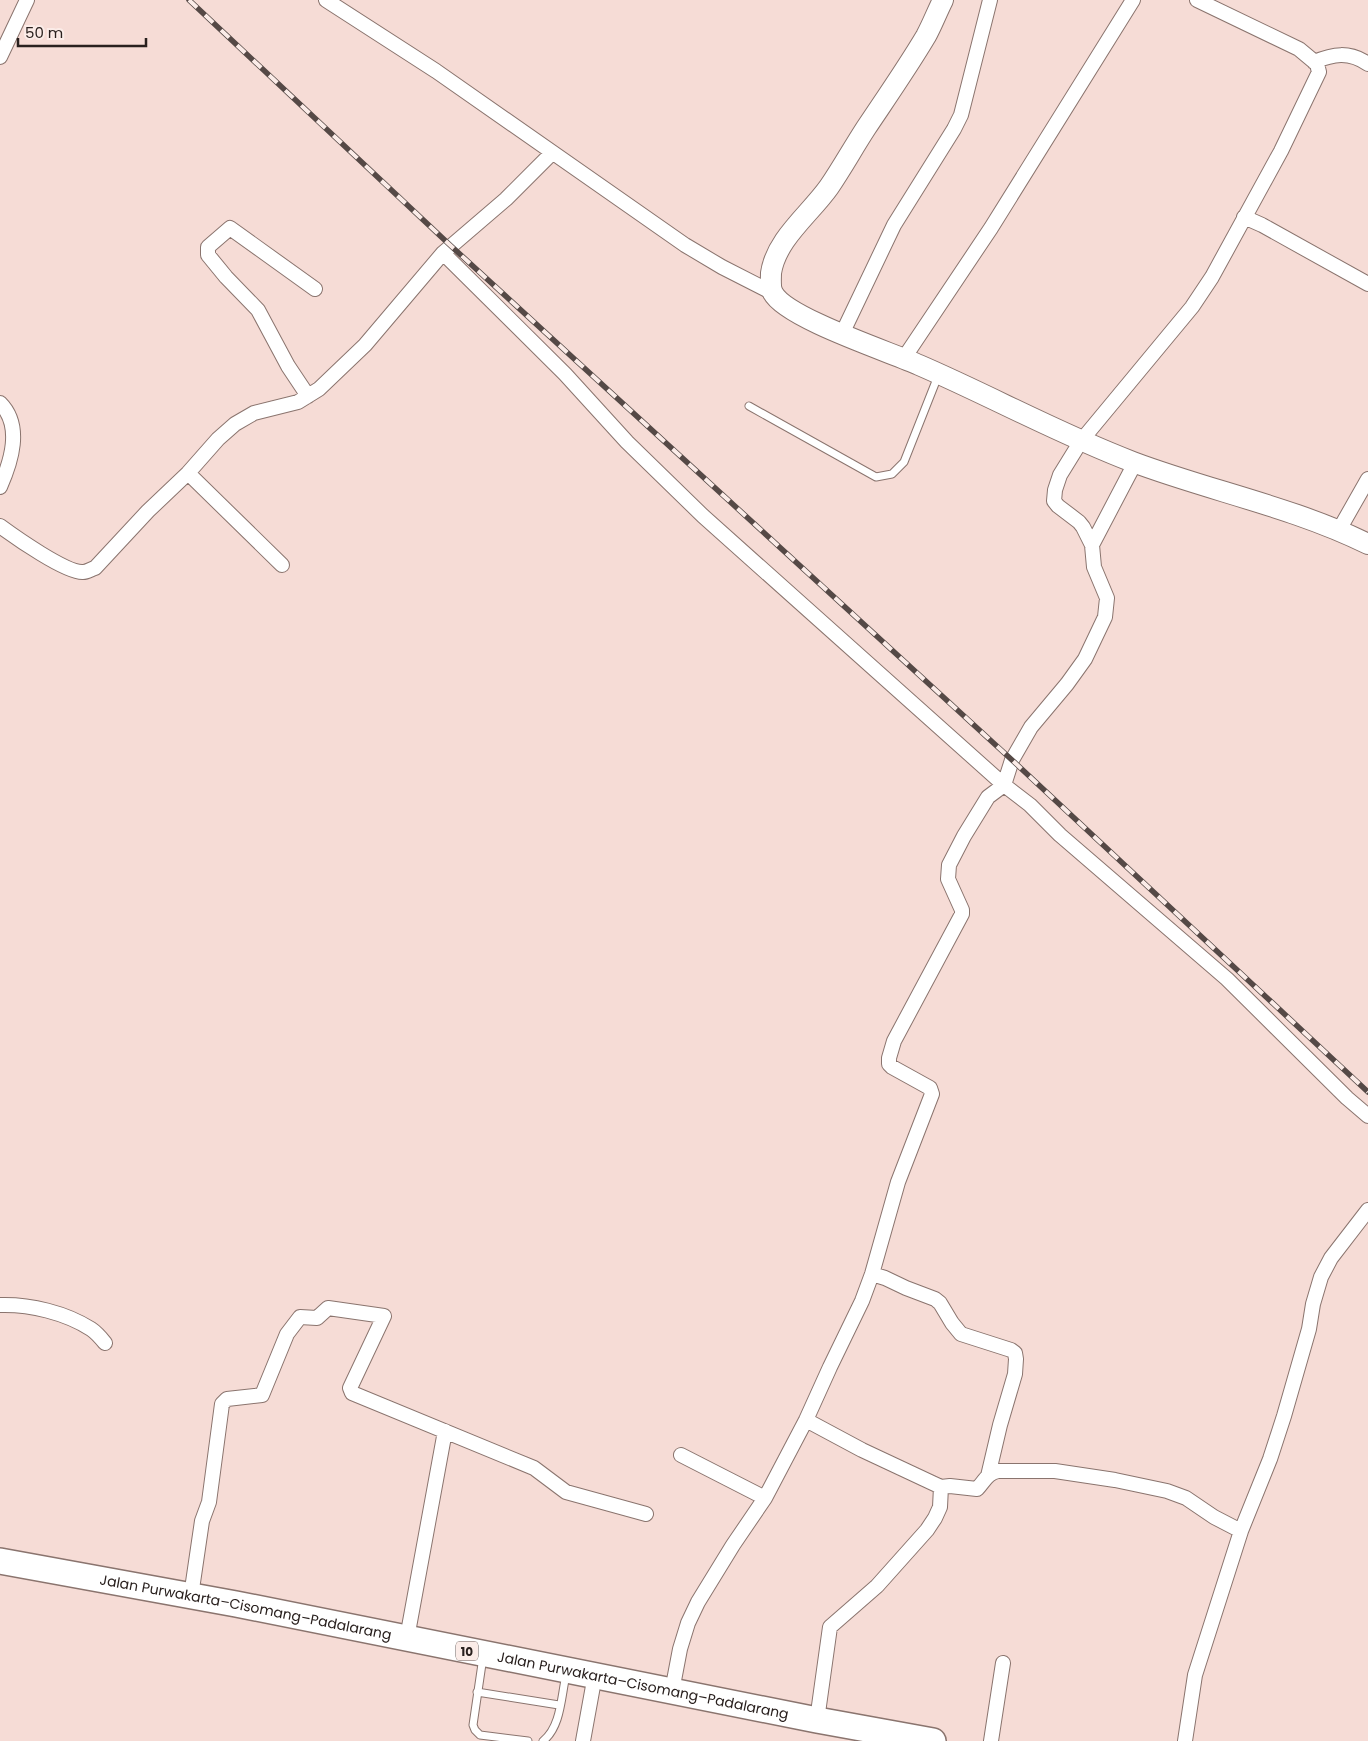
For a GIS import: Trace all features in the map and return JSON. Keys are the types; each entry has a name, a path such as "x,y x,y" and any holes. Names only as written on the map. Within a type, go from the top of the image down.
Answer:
{"highway":[{"name":"Jalan Purwakarta–Cisomang–Padalarang","path":"0,1561 595,1675 816,1720 878,1736 933,1741"}],"street":[{"path":"0,57 27,0"},
{"path":"326,0 428,66 685,245 722,267 773,293 786,306 800,315 939,373 1081,441 1135,463 1299,516 1339,530 1368,544"},
{"path":"773,293 772,265 780,249 796,226 827,190 845,163 927,34 943,0"},
{"path":"842,334 894,225 961,115 990,0"},
{"path":"904,358 992,228 1133,0"},
{"path":"672,1691 680,1649 688,1623 698,1602 766,1498 806,1420 862,1301 872,1274 898,1182 932,1094 930,1088 892,1067 889,1064 888,1058 894,1041 919,992 962,914 948,879 949,865 988,797 1004,785 1012,760 1031,728 1085,659 1105,617 1106,598 1094,567 1092,545 1083,527 1054,501 1060,475 1081,441 1192,307 1212,277 1281,152 1319,72 1317,64 1299,49 1197,0"},
{"path":"1314,62 1331,55 1343,55 1368,64"},
{"path":"0,526 71,569 84,572 95,568 218,439 235,424 254,413 298,402 320,389 365,345 443,254 506,199 552,153"},
{"path":"1244,217 1262,225 1368,284"},
{"path":"308,396 288,366 258,310 208,255 208,248 230,228 315,289"},
{"path":"443,254 565,374 627,442 703,516 1004,785 1030,805 1075,848 1220,973 1347,1098 1368,1116"},
{"path":"0,404 9,416 13,426 13,441 6,474 0,488"},
{"path":"1092,545 1135,463"},
{"path":"188,472 282,565"},
{"path":"1339,530 1368,479"},
{"path":"1185,1741 1196,1675 1241,1531 1270,1458 1284,1416 1309,1329 1313,1304 1321,1277 1331,1258 1368,1210"},
{"path":"872,1274 935,1299 940,1303 961,1334 1011,1350 1015,1353 1017,1364 1015,1374 988,1476"},
{"path":"0,1305 16,1305 53,1313 76,1321 93,1330 105,1343"},
{"path":"190,1596 202,1521 209,1502 222,1404 227,1399 262,1395 287,1334 300,1317 317,1318 328,1308 384,1315 384,1319 351,1386 350,1392 534,1468 566,1492 646,1514"},
{"path":"806,1420 862,1450 941,1487 950,1486 974,1490 992,1472 998,1471 1055,1471 1167,1491 1186,1498 1214,1517 1241,1531"},
{"path":"407,1638 445,1431"},
{"path":"680,1455 766,1498"},
{"path":"816,1720 830,1627 877,1586 927,1530 940,1507 941,1487"},
{"path":"991,1741 1003,1663"},
{"path":"583,1741 595,1675"}],"lane":[{"path":"749,406 876,477 892,474 904,462 939,373"},
{"path":"483,1654 473,1725 475,1730 480,1735 528,1741"},
{"path":"543,1741 549,1736 555,1726 567,1670"},
{"path":"477,1692 559,1705"}],"railway":[{"path":"189,0 451,246 1012,760 1368,1092"}]}
